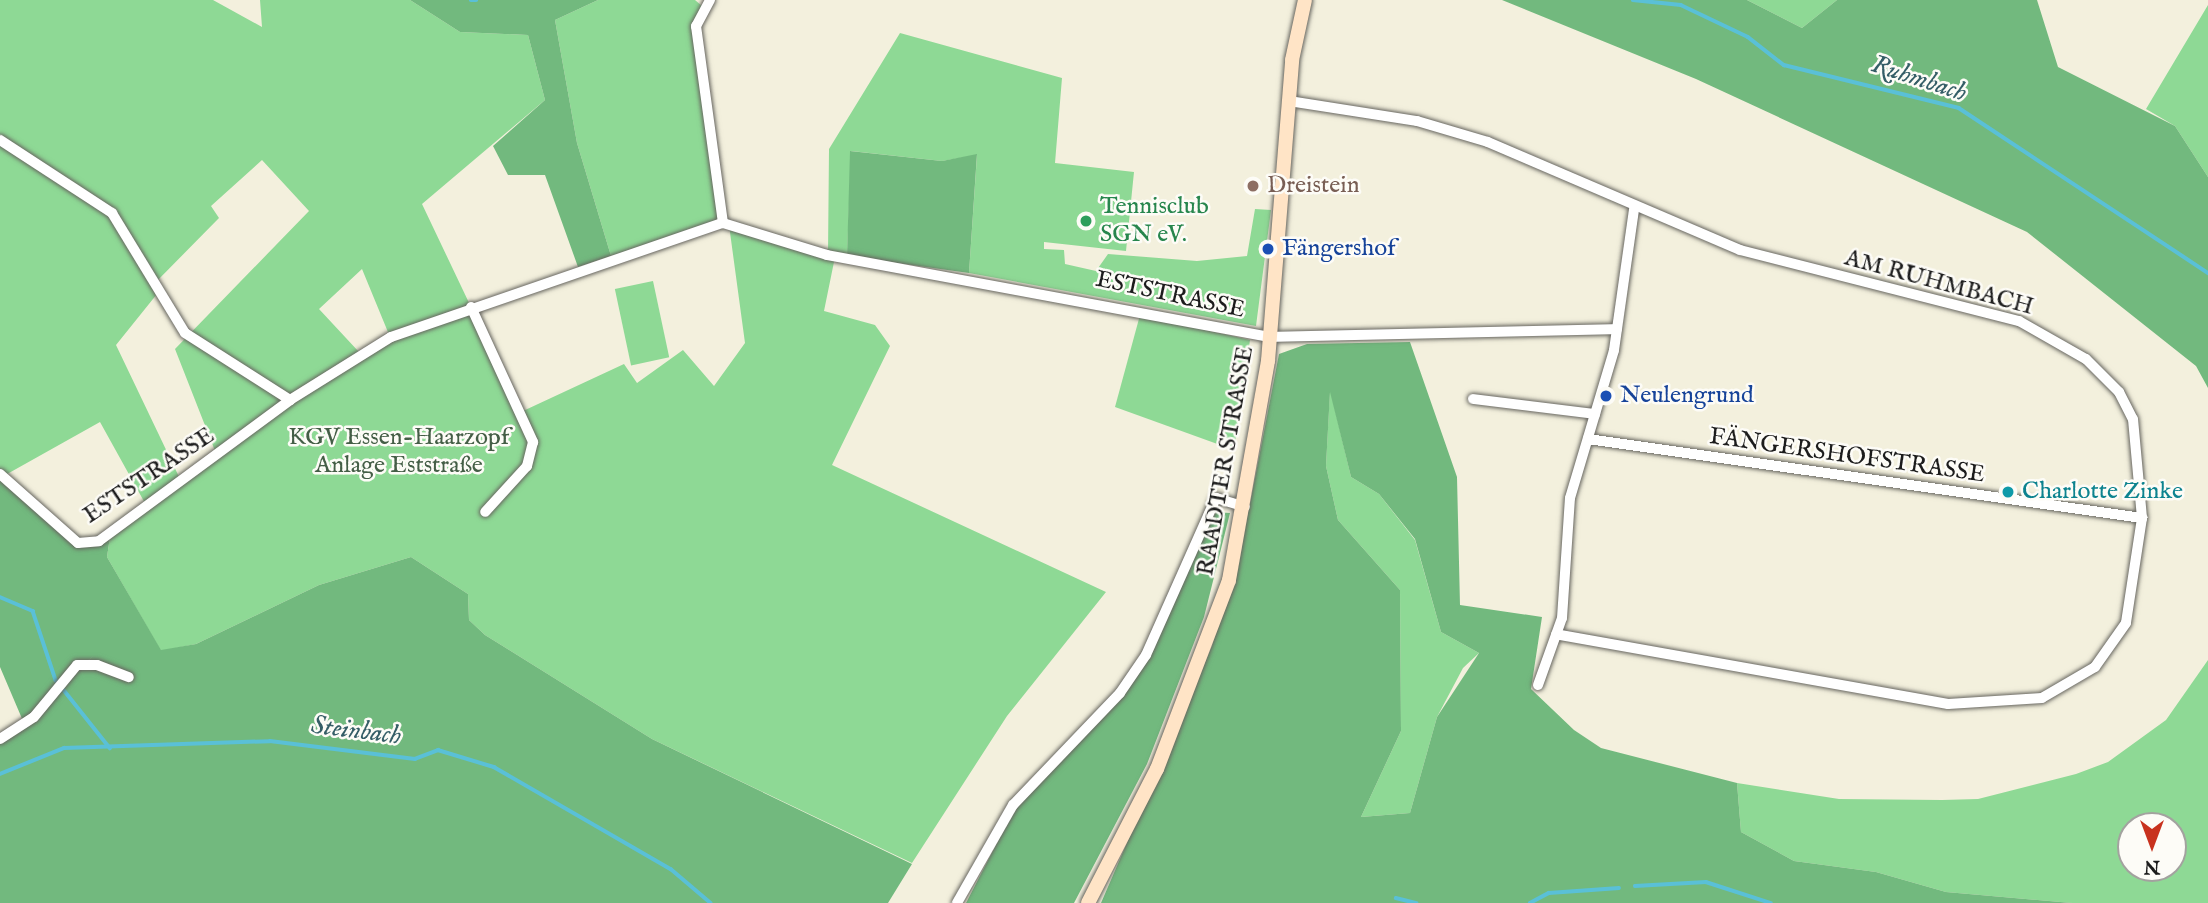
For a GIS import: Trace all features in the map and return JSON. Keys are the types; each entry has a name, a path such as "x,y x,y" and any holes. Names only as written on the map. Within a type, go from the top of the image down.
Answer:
{"main road":[{"name":"RAADTER STRASSE","path":"1088,903 1157,769 1208,646 1245,507 1271,337 1289,101 1305,0"}],"street":[{"path":"710,0 696,26 723,223"},
{"name":"AM RUHMBACH","path":"1289,101 1417,121 1488,142 1634,209 1800,268 2019,321 2064,344 2104,375 2128,406 2141,451 2143,518 2133,599 2117,639 2081,678 2023,702 1948,704 1556,634"},
{"path":"0,140 112,214 185,333 290,400"},
{"path":"1538,685 1556,634 1566,516 1617,329 1634,209"},
{"name":"ESTSTRASSE","path":"0,474 78,543 99,541 358,352 471,307 723,223 827,255 1271,337 1617,329"},
{"path":"471,307 533,442 527,466 485,512"},
{"path":"1473,399 1595,414"},
{"name":"FÄNGERSHOFSTRASSE","path":"1588,439 2143,518"},
{"path":"957,903 1013,805 1120,693 1146,655 1216,498 1245,507"},
{"path":"0,739 34,717 77,665 97,665 129,677"}],"green space":[{"name":"KGV Essen-Haarzopf Anlage Eststraße","path":"0,0 213,0 262,27 260,0 410,0 460,32 528,35 545,100 422,204 529,429 532,453 520,475 533,454 534,442 523,411 624,364 637,383 683,350 714,386 745,343 729,225 835,257 824,311 875,325 890,346 832,465 1106,592 1007,716 912,863 652,739 485,635 469,620 468,594 411,557 319,585 196,644 161,651 107,557 111,530 179,482 146,505 100,422 0,478 0,141 95,201 123,229 145,276 157,294 116,345 181,481 217,456 175,349 309,211 262,160 211,206 219,218 153,285 124,227 113,213 48,167 0,139","holes":["362,269 390,337 359,352 319,309"]},
{"path":"410,0 598,0 555,20 577,143 611,256 578,267 545,175 508,175 493,146 545,100 528,35 460,32"},
{"path":"598,0 695,0 702,6 695,25 721,221 611,256 577,143 555,20"},
{"path":"1502,0 1747,0 1802,28 1837,0 2037,0 2058,67 2175,126 2208,177 2208,388 2196,366 2027,232 1696,79"},
{"path":"1747,0 1837,0 1802,28"},
{"path":"2208,5 2208,177 2175,126 2146,109"},
{"path":"900,33 1062,78 1055,163 1134,172 1126,251 1044,242 1044,249 1064,250 1065,264 1096,271 1108,254 1197,261 1247,256 1255,209 1271,210 1256,326 969,273 977,155 942,161 851,151 847,256 828,253 829,149"},
{"path":"850,151 942,161 977,154 969,273 847,256"},
{"path":"653,281 669,357 631,365 615,289"},
{"path":"1140,315 1250,340 1234,450 1115,407"},
{"path":"1410,342 1457,477 1460,605 1542,617 1531,689 1574,730 1601,748 1737,783 1741,832 1794,861 1876,872 1946,892 2072,903 1101,903 1212,646 1249,509 1279,354 1307,344","holes":["1330,392 1351,477 1379,494 1415,539 1441,632 1479,653 1437,717 1410,813 1361,817 1401,731 1400,590 1338,520 1326,466"]},
{"path":"1330,389 1351,477 1379,494 1415,540 1441,632 1479,653 1463,668 1437,717 1410,813 1361,817 1401,731 1400,590 1338,520 1326,466"},
{"path":"0,478 90,545 111,530 107,557 161,650 196,644 319,585 411,557 468,594 469,620 485,635 652,739 912,864 888,903 0,903 0,738 24,723 93,656 23,721 0,667"},
{"path":"1216,512 1230,513 1204,617 1147,764 1074,903 966,903 1016,806 1121,695"},
{"path":"2208,660 2208,903 2072,903 1946,892 1876,872 1794,861 1741,832 1737,783 1839,799 1978,799 2076,774 2108,762 2166,720"}],"waterway":[{"name":"Ruhmbach","path":"471,0 476,0"},
{"name":"Ruhmbach","path":"1633,0 1681,5 1748,37 1784,65 1959,108 2208,273"},
{"path":"0,597 33,611 56,680 110,748"},
{"name":"Steinbach","path":"0,774 64,748 270,741 415,759 438,750 494,767 671,869 711,903"},
{"name":"Steinbach","path":"1635,886 1706,882 1771,903"},
{"name":"Steinbach","path":"1530,903 1549,893 1619,888"},
{"name":"Steinbach","path":"1396,898 1416,903"}],"place":[{"name":"Dreistein","path":"1253,186"},
{"name":"Tennisclub SGN eV.","path":"1086,221"},
{"name":"Fängershof","path":"1268,249"},
{"name":"Neulengrund","path":"1606,396"},
{"name":"Charlotte Zinke","path":"2008,492"}]}
